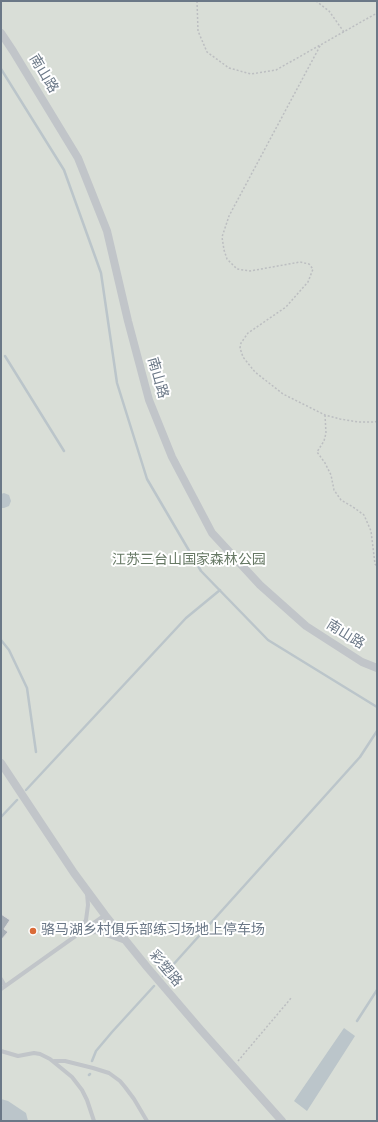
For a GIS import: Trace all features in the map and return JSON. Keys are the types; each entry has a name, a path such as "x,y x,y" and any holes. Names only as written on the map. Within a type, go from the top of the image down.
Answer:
{"street":[{"name":"南山路","path":"1,33 14,51 78,158 107,231 128,321 149,400 172,457 212,534 260,585 306,626 362,662 377,668"},
{"name":"彩塑路","path":"1,764 104,915 200,1029 282,1121"}],"lane":[{"path":"76,936 86,920 88,905 87,891"},
{"path":"1,989 104,915"},
{"path":"76,936 96,932 127,942"},
{"path":"1,979 5,986"},
{"path":"1,1051 18,1056 34,1053 40,1054 53,1061 72,1077 82,1090 94,1121"},
{"path":"53,1061 65,1061 109,1073 125,1087 147,1121"}],"path":[{"path":"197,1 198,31 207,52 229,68 251,74 276,70 377,13"},
{"path":"316,1 329,11 344,32"},
{"path":"320,46 229,216 222,237 227,259 237,269 250,271 300,262 309,264 313,269 308,282 286,307 248,333 241,343 240,348 243,357 255,372 283,394 325,415 358,422 377,421"},
{"path":"325,415 326,433 324,441 317,452 325,463 331,475 334,490 341,500 364,515 371,531 375,564 377,566"},
{"path":"233,1067 292,997"}],"green space":[{"name":"江苏三台山国家森林公园","path":"1,1 377,1 377,1121 1,1121"}],"shaded area":[{"path":"4,493 9,495 11,501 9,506 2,508 1,494"},
{"path":"344,1028 355,1036 307,1111 294,1101"},
{"path":"1,1099 8,1101 26,1113 28,1121 1,1121"}],"building":[{"path":"1,914 10,920 4,929 8,932 1,940"}],"waterway":[{"path":"1,69 64,170 101,273 117,383 147,479 201,571 268,640 377,707"},
{"path":"5,356 64,451"},
{"path":"26,790 186,618 220,590"},
{"path":"1,640 9,650 27,688 36,752"},
{"path":"163,976 360,757 377,731"},
{"path":"1,817 17,800"},
{"path":"92,1061 96,1051 154,986"},
{"path":"357,1021 377,990"}],"place":[{"name":"骆马湖乡村俱乐部练习场地上停车场","path":"33,931"}]}
